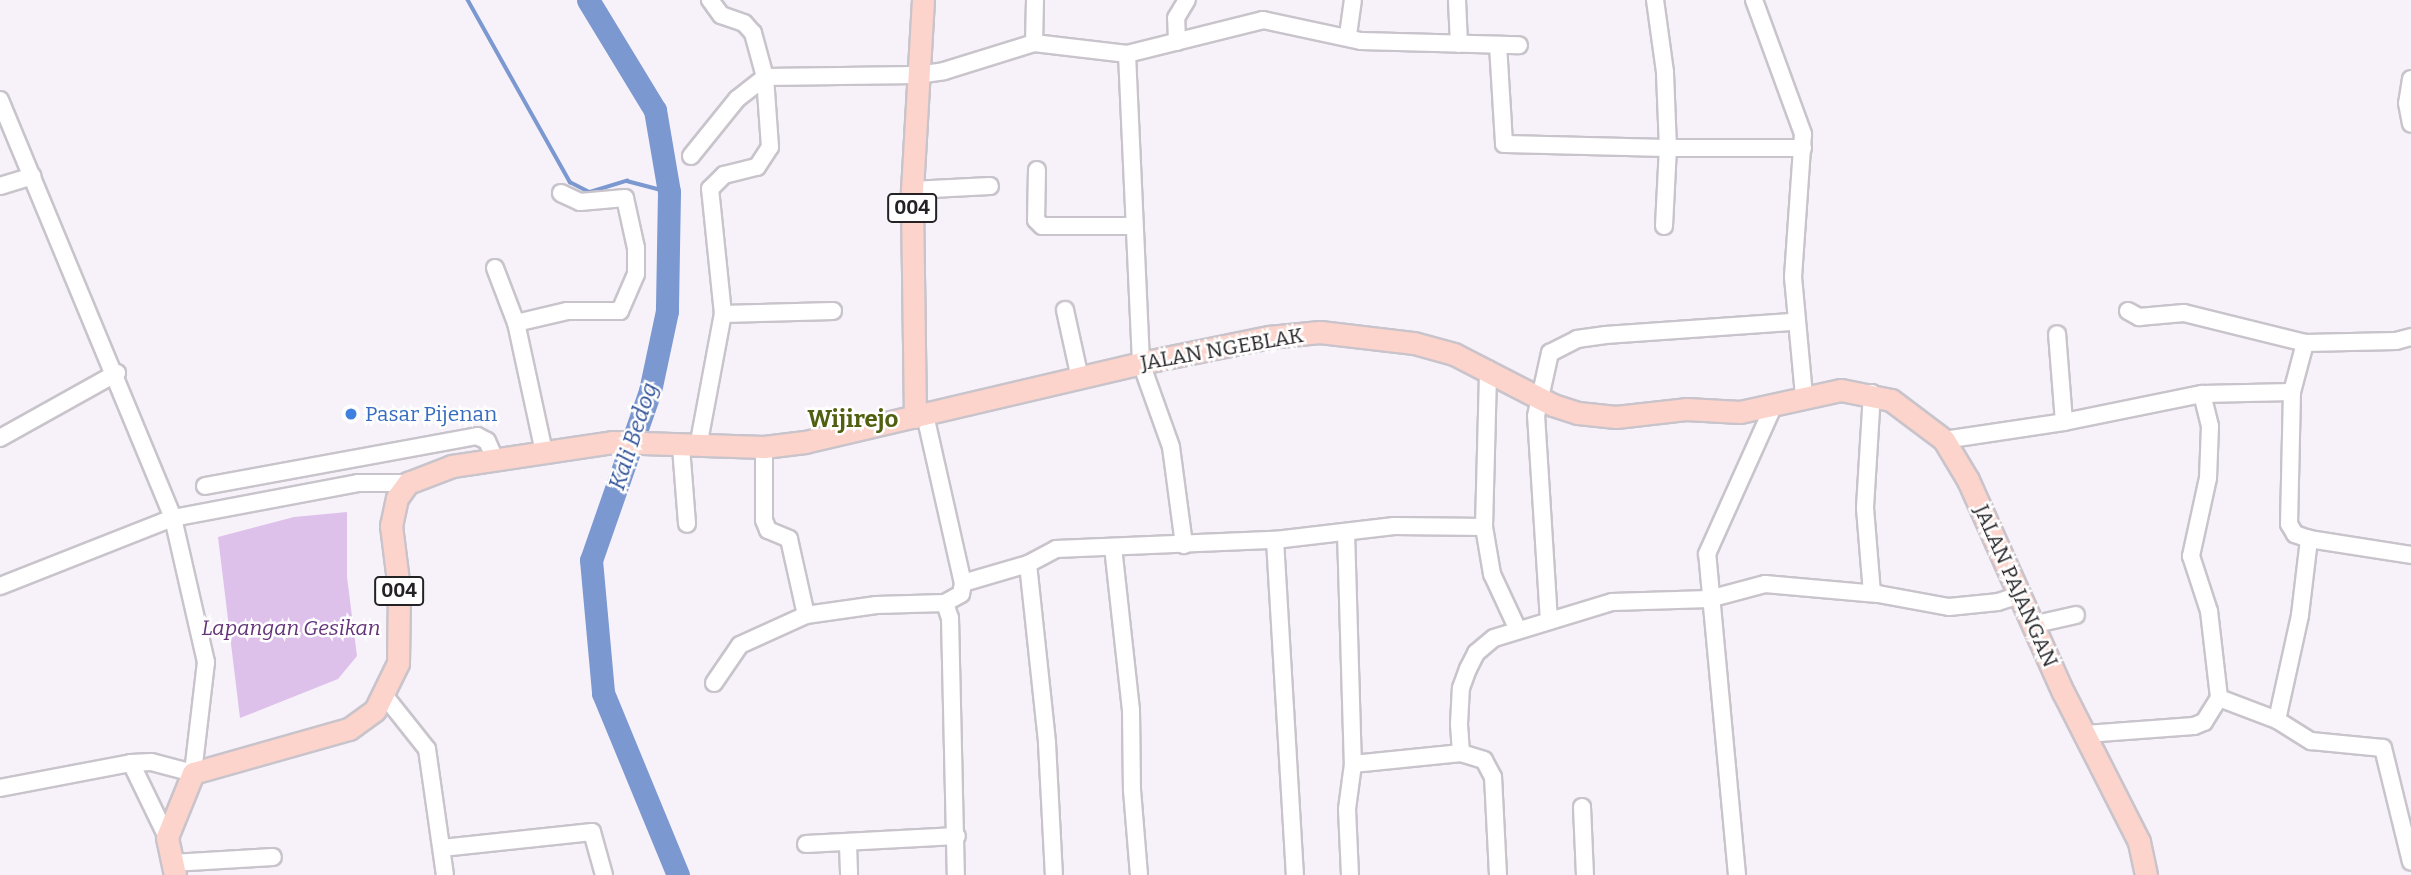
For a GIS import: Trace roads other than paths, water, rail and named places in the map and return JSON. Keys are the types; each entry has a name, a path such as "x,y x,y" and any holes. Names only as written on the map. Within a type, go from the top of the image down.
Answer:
{"main road":[{"name":"004","path":"920,416 912,190 923,0"},
{"name":"JALAN NGEBLAK","path":"408,483 452,466 612,442 683,447 764,447 920,416 1141,363 1269,337 1320,332 1414,344 1488,369 1565,410 1616,417 1686,409 1740,412 1804,396"},
{"name":"JALAN PAJANGAN","path":"1804,396 1841,390 1872,393 1891,400 1944,440 1968,480 2032,625 2139,842 2146,875"},
{"name":"004","path":"192,773 349,729 375,710 384,695 400,651 391,526 397,498 408,483"},
{"path":"174,869 167,837 192,773"}],"street":[{"path":"687,524 683,447 723,314 710,189 724,175 745,172 766,159 770,147 765,77 750,28 721,15 710,0"},
{"path":"1034,43 1035,0"},
{"path":"1177,42 1176,18 1187,0"},
{"path":"1349,35 1353,0"},
{"path":"1457,0 1459,44"},
{"path":"1655,0 1665,72 1668,148 1664,226"},
{"path":"1754,0 1797,113 1803,148 1793,277 1794,322 1804,396"},
{"path":"691,156 737,99 765,77 917,75 944,71 1034,43 1127,54 1263,20 1349,35 1362,41 1519,45"},
{"path":"1498,45 1504,144 1803,148"},
{"path":"1127,54 1141,363 1171,447 1184,545"},
{"path":"2411,79 2407,103 2411,124"},
{"path":"0,100 117,373 173,517 206,662 192,773 151,762 131,763 0,788"},
{"path":"1037,170 1035,220 1042,226 1134,226"},
{"path":"0,186 32,176"},
{"path":"912,190 990,186"},
{"path":"516,323 567,311 618,312 633,289 637,260 625,198 580,202 561,193"},
{"path":"495,268 516,323 544,452"},
{"path":"1065,310 1080,378"},
{"path":"723,314 833,311"},
{"path":"2128,311 2139,317 2184,313 2305,343 2396,341 2411,337"},
{"path":"1549,621 1535,416 1542,399 1550,354 1577,340 1794,322"},
{"path":"2057,334 2064,422"},
{"path":"2305,343 2292,392 2289,524 2295,534 2309,539 2411,555"},
{"path":"1488,369 1484,527 1492,575 1518,630"},
{"path":"0,438 117,373"},
{"path":"1944,440 2064,422 2202,394 2292,392"},
{"path":"1872,393 1865,508 1872,593"},
{"path":"2086,734 2194,726 2204,722 2219,698 2209,611 2191,556 2208,478 2210,426 2202,394"},
{"path":"1737,875 1709,599 1707,554 1774,405"},
{"path":"714,683 740,645 806,615 876,605 945,603 961,594 963,583 920,416"},
{"path":"205,486 477,436 488,441 495,459"},
{"path":"764,447 764,520 768,530 789,540 806,615"},
{"path":"228,482 234,505"},
{"path":"0,586 173,517 358,483 408,483"},
{"path":"963,583 1028,564 1056,549 1275,540 1394,526 1484,527"},
{"path":"1346,532 1353,764 1347,808 1350,875"},
{"path":"2277,720 2287,690 2309,539"},
{"path":"1275,540 1295,875"},
{"path":"1113,547 1131,710 1132,790 1139,875"},
{"path":"1028,564 1048,743 1054,875"},
{"path":"1461,753 1460,705 1468,669 1485,645 1518,630 1612,602 1709,599 1742,588 1775,584 1872,593 1949,607 1998,603 2019,595"},
{"path":"945,603 950,618 956,875"},
{"path":"2032,625 2076,615"},
{"path":"384,695 427,749 445,875"},
{"path":"2219,698 2277,720 2311,741 2387,750 2411,862"},
{"path":"1353,764 1461,753 1478,755 1493,778 1499,875"},
{"path":"131,763 167,837"},
{"path":"1582,807 1586,875"},
{"path":"442,848 592,832 604,875"},
{"path":"806,844 848,844 957,835"},
{"path":"848,844 849,875"},
{"path":"174,869 273,857"}],"waterway":[{"path":"468,0 570,182 590,192 627,181 669,192"},
{"name":"Kali Bedog","path":"588,0 655,110 669,192 667,311 650,391 591,560 603,693 678,875"}],"place":[{"name":"Pasar Pijenan","path":"351,414"}],"district":[{"name":"Wijirejo","path":"853,420"}],"park label":[{"name":"Lapangan Gesikan","path":"291,628"}]}
